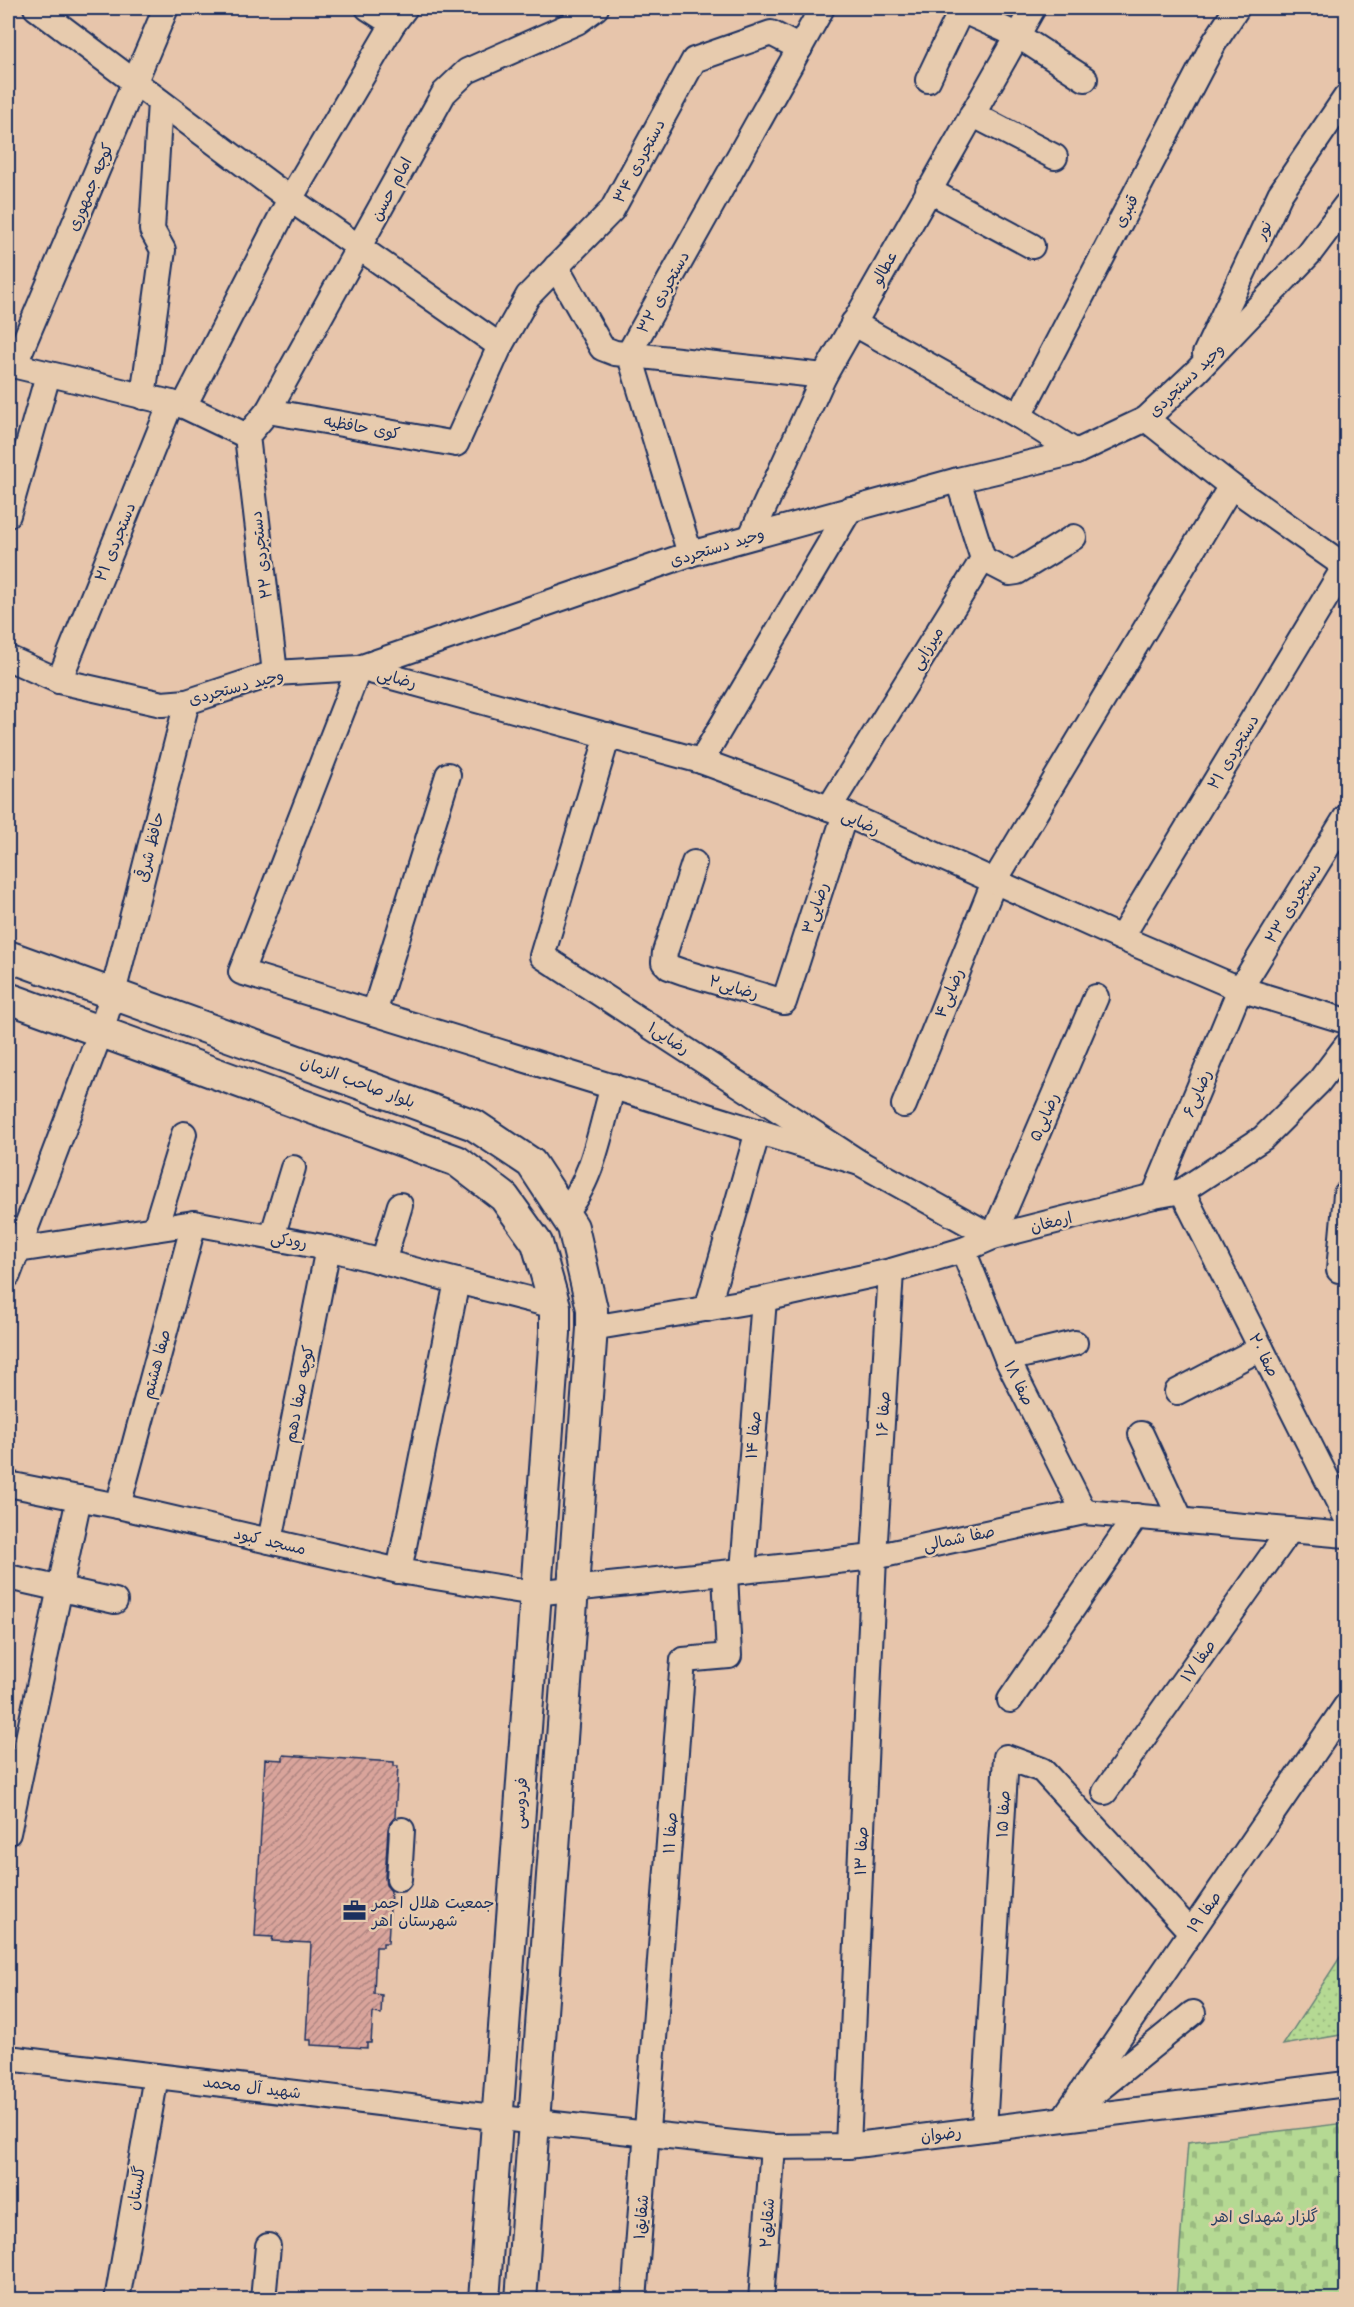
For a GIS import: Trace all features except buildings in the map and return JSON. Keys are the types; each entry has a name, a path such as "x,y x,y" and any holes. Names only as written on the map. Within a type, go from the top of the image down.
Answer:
{"main road":[{"name":"بلوار صاحب الزمان","path":"8,956 474,1125 531,1163 573,1227 592,1309 592,1328"},
{"path":"8,998 457,1161 504,1197 537,1243 555,1306"},
{"name":"فردوسی","path":"484,2300 534,1593 555,1333 555,1306"},
{"path":"521,2300 571,1589 592,1328"}],"street":[{"path":"36,8 290,199 500,346"},
{"name":"کوچه جمهوری","path":"11,365 166,8"},
{"path":"177,404 290,199 399,16 368,8"},
{"name":"امام حسن","path":"247,436 268,411 444,93 467,71 577,22 596,8"},
{"name":"دستجردی ۳۲","path":"690,554 629,353 822,8"},
{"name":"عطالو","path":"751,536 824,376 1033,8"},
{"name":"قنبری","path":"1019,416 1214,44 1237,8"},
{"path":"928,80 957,19 962,14 970,14 1017,35 1085,79"},
{"name":"دستجردی ۳۴","path":"456,444 500,346 528,296 612,210 694,60 771,33 800,48"},
{"name":"نور","path":"1196,372 1280,194 1347,97"},
{"path":"143,397 163,250 152,230 160,102"},
{"path":"972,114 1055,157"},
{"path":"928,190 1032,246"},
{"name":"وحید دستجردی","path":"8,658 59,681 162,704 187,702 275,673 359,668 690,554 958,480 1076,452 1146,419 1196,372 1309,254 1347,205"},
{"path":"556,267 602,348 615,353 824,376"},
{"path":"853,322 1019,416 1076,452"},
{"path":"11,365 177,404 247,436"},
{"path":"8,515 48,375"},
{"name":"دستجردی ۲۱","path":"59,681 177,404"},
{"name":"کوی حافظیه","path":"268,411 456,444"},
{"path":"1146,419 1231,486 1346,566"},
{"name":"دستجردی ۲۲","path":"247,436 275,673"},
{"path":"958,480 982,559 1010,573 1017,572 1074,537"},
{"name":"رضایی۴","path":"904,1105 994,882 1231,486"},
{"path":"701,761 850,509"},
{"name":"میرزایی","path":"837,811 982,559"},
{"name":"دستجردی ۲۱","path":"1121,938 1346,566"},
{"path":"359,668 241,972 860,1163"},
{"name":"رضایی","path":"359,668 701,761 837,811 1240,989 1347,1021"},
{"name":"حافظ شرقی","path":"101,1031 113,993 187,702"},
{"name":"رضایی۱","path":"608,735 542,956 860,1163 993,1237"},
{"path":"374,1013 448,775"},
{"name":"رضایی۳","path":"784,1002 837,811"},
{"name":"دستجردی ۲۳","path":"1240,989 1347,817"},
{"name":"رضایی۲","path":"694,863 665,952 664,962 669,967 683,972 784,1002"},
{"name":"رضایی۶","path":"1154,1197 1240,989"},
{"name":"رضایی۵","path":"993,1237 1096,997"},
{"path":"8,1275 13,1252 101,1031"},
{"name":"ارمغان","path":"592,1328 764,1299 891,1271 963,1250 993,1237 1182,1191 1263,1138 1318,1083 1347,1046"},
{"path":"564,1212 576,1200 587,1174 613,1086"},
{"path":"707,1309 758,1131"},
{"path":"155,1229 184,1134"},
{"path":"272,1237 293,1168"},
{"name":"صفا ۲۰","path":"1182,1191 1347,1517"},
{"path":"1339,1270 1347,1194"},
{"path":"383,1262 400,1205"},
{"name":"رودکی","path":"13,1252 194,1223 328,1248 555,1306"},
{"name":"صفا هشتم","path":"118,1506 194,1223"},
{"name":"کوچه صفا دهم","path":"270,1541 328,1248"},
{"name":"صفا ۱۸","path":"963,1250 1007,1359 1084,1512"},
{"name":"صفا ۱۶","path":"874,1557 891,1271"},
{"path":"399,1571 457,1281"},
{"name":"صفا ۱۴","path":"734,1572 764,1299"},
{"path":"1007,1359 1075,1343"},
{"path":"1177,1392 1261,1348"},
{"path":"1141,1434 1181,1520"},
{"name":"مسجد کبود","path":"8,1484 118,1506 399,1571 534,1593 571,1589"},
{"path":"8,1833 79,1498"},
{"name":"صفا شمالی","path":"571,1589 874,1557 1084,1512 1347,1535"},
{"path":"1010,1700 1136,1516"},
{"name":"صفا ۱۷","path":"1105,1792 1290,1530"},
{"name":"صفا ۱۳","path":"848,2146 874,1557"},
{"name":"صفا ۱۱","path":"648,2134 683,1660 729,1656 734,1572"},
{"path":"8,1577 115,1601"},
{"name":"صفا ۱۹","path":"1063,2119 1347,1706"},
{"name":"صفا ۱۵","path":"984,2128 1006,1757 1042,1770 1191,1932"},
{"path":"399,1879 402,1830"},
{"path":"1063,2119 1193,2013"},
{"name":"شهید آل محمد","path":"8,2058 535,2122"},
{"name":"گلستان","path":"117,2300 156,2076"},
{"name":"رضوان","path":"535,2122 773,2147 848,2146 1347,2084"},
{"name":"شقایق۱","path":"634,2300 648,2134"},
{"name":"شقایق۲","path":"761,2300 773,2147"},
{"path":"263,2300 268,2246"}],"green space":[{"path":"1346,1948 1346,2034 1283,2045"},
{"name":"گلزار شهدای اهر","path":"1346,2123 1346,2299 1176,2299 1188,2142"}],"place":[{"name":"جمعیت هلال احمر شهرستان اهر","path":"354,1911"}]}
